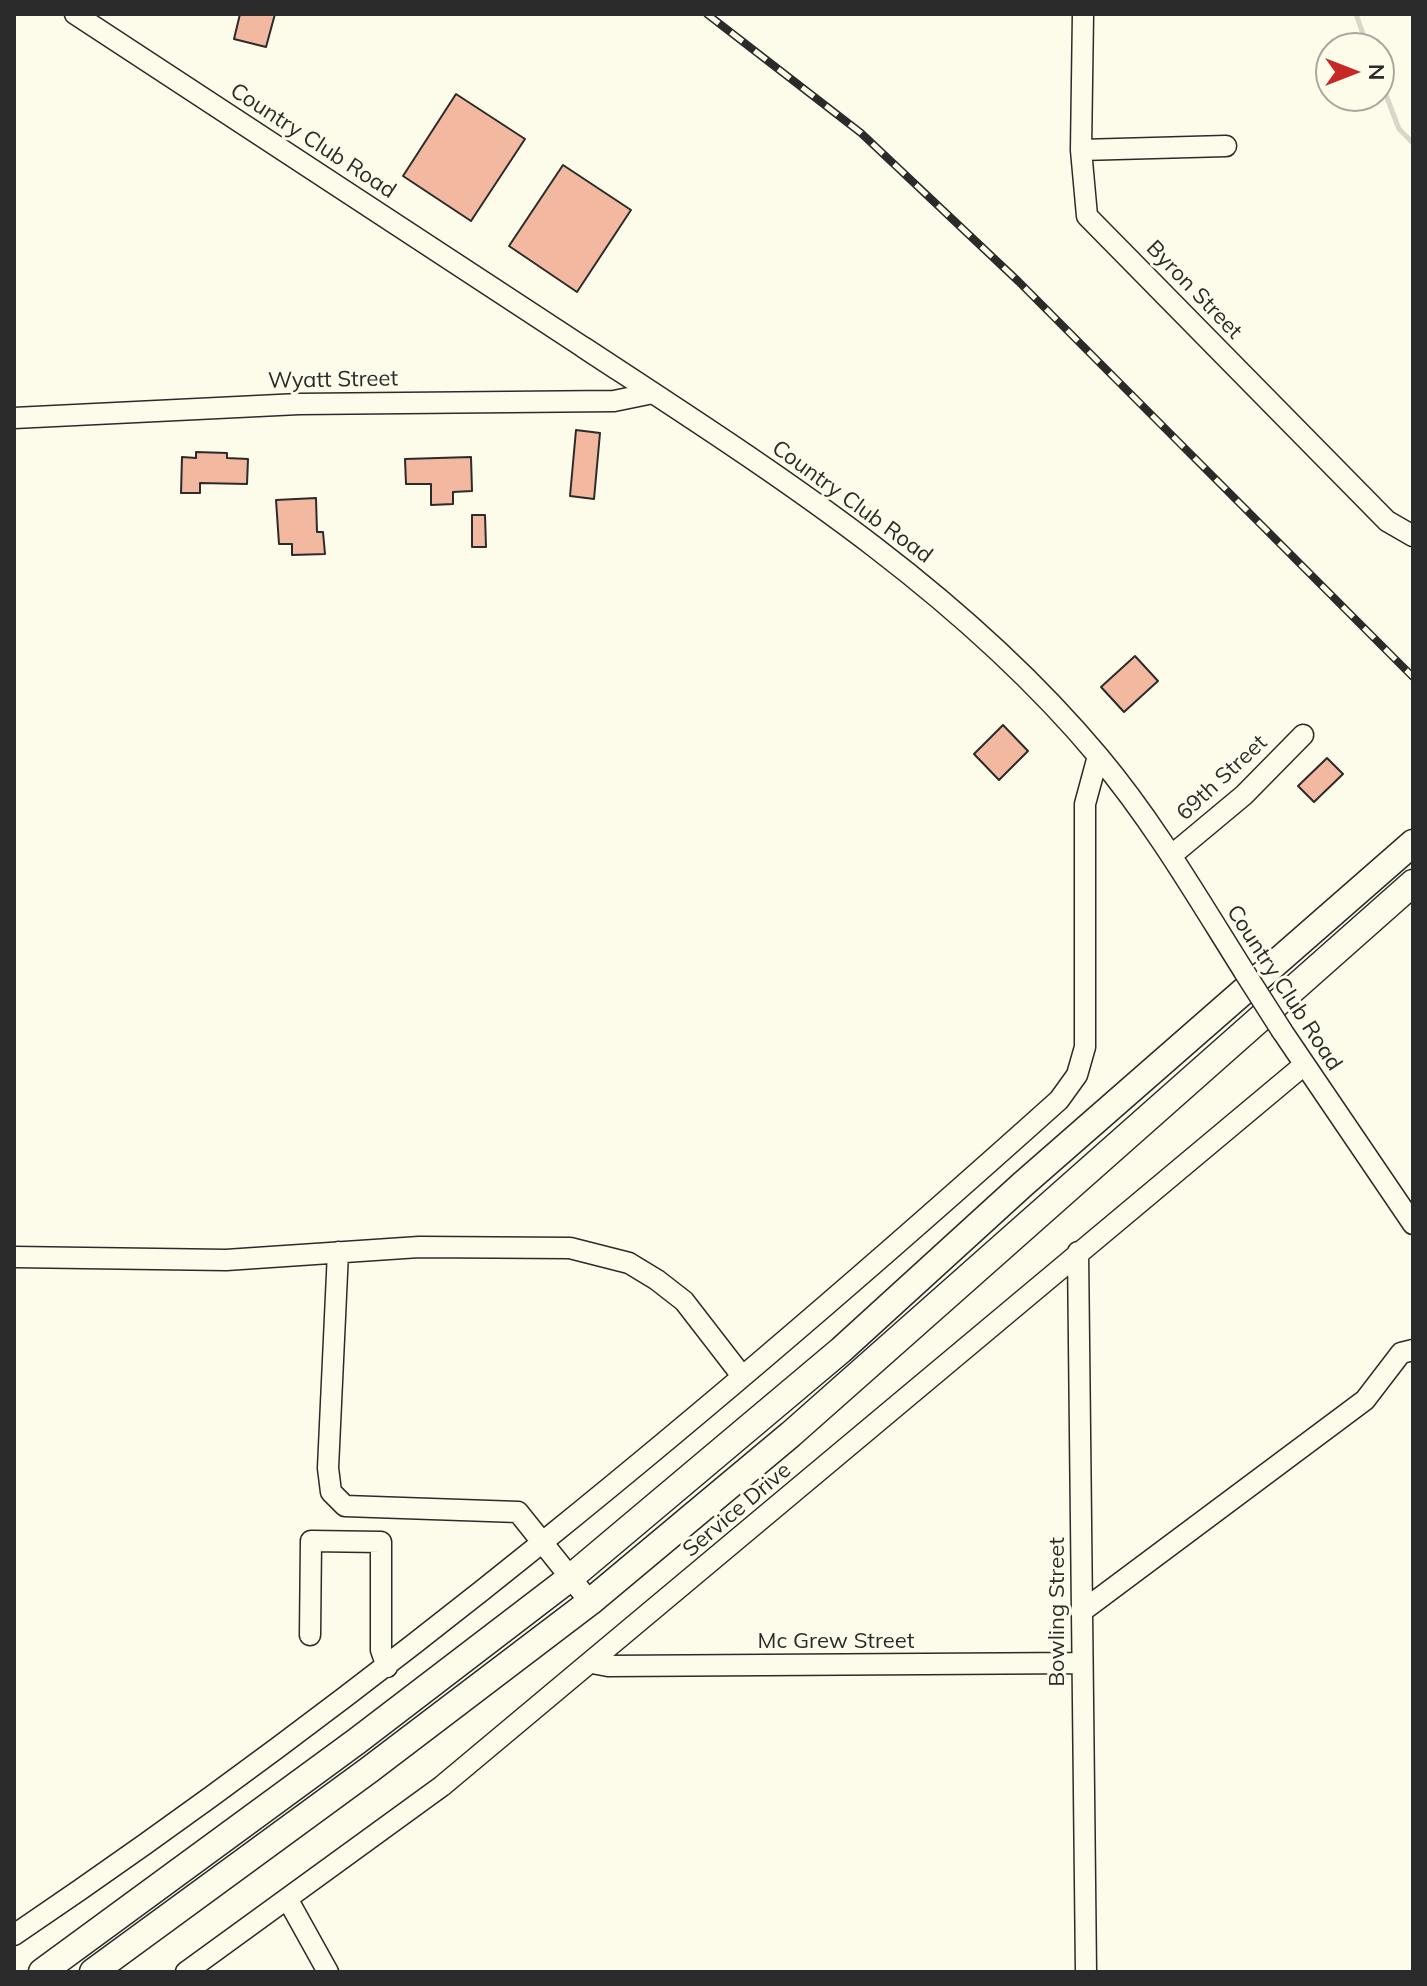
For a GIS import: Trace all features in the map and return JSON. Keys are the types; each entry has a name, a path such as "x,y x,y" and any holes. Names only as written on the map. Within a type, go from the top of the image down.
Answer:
{"main road":[{"path":"42,1972 357,1741 570,1578 841,1350 1022,1185 1413,843"},
{"path":"93,1972 369,1770 590,1602 791,1434 1413,883"}],"street":[{"name":"Country Club Road","path":"75,14 788,483 923,582 1043,696 1098,756 1172,855 1304,1065 1413,1224"},
{"name":"Byron Street","path":"1083,14 1081,150 1087,216 1387,521 1413,536"},
{"path":"1081,150 1226,146"},
{"name":"Wyatt Street","path":"14,418 299,404 614,401 653,393"},
{"name":"69th Street","path":"1172,855 1244,795 1303,735"},
{"path":"14,1935 387,1667 542,1544 840,1295 1059,1100 1077,1075 1085,1047 1085,804 1098,756"},
{"name":"Service Drive","path":"186,1972 442,1786 1304,1065"},
{"path":"14,1257 226,1260 338,1252 528,1246 600,1254 629,1263 684,1301 742,1376"},
{"path":"338,1252 328,1468 331,1492 345,1506 518,1512 590,1602"},
{"name":"Bowling Street","path":"1078,1252 1086,1972"},
{"path":"1081,1612 1365,1400 1401,1353 1413,1350"},
{"path":"310,1635 311,1541 381,1542 381,1650 387,1667"},
{"name":"Mc Grew Street","path":"592,1663 624,1666 1081,1663"},
{"path":"288,1900 328,1972"}],"building":[{"path":"240,14 275,14 266,47 234,39"},
{"path":"456,94 525,139 471,221 403,176"},
{"path":"563,165 631,210 577,292 509,246"},
{"path":"576,430 600,433 594,499 570,496"},
{"path":"196,452 227,453 227,458 248,459 247,484 200,483 200,493 181,493 182,457 196,458"},
{"path":"471,457 472,491 453,492 453,504 431,505 431,484 406,484 405,459"},
{"path":"316,498 317,532 323,532 325,554 292,555 292,544 279,544 276,500"},
{"path":"472,515 485,515 486,547 472,547"},
{"path":"1135,656 1158,681 1124,712 1101,687"},
{"path":"1003,725 1028,751 999,780 974,754"},
{"path":"1327,758 1343,774 1314,802 1298,786"}],"waterway":[{"path":"1356,14 1362,32"},
{"path":"1392,112 1399,129 1413,143"}],"railway":[{"path":"707,14 861,133 1018,281 1413,677"}]}
